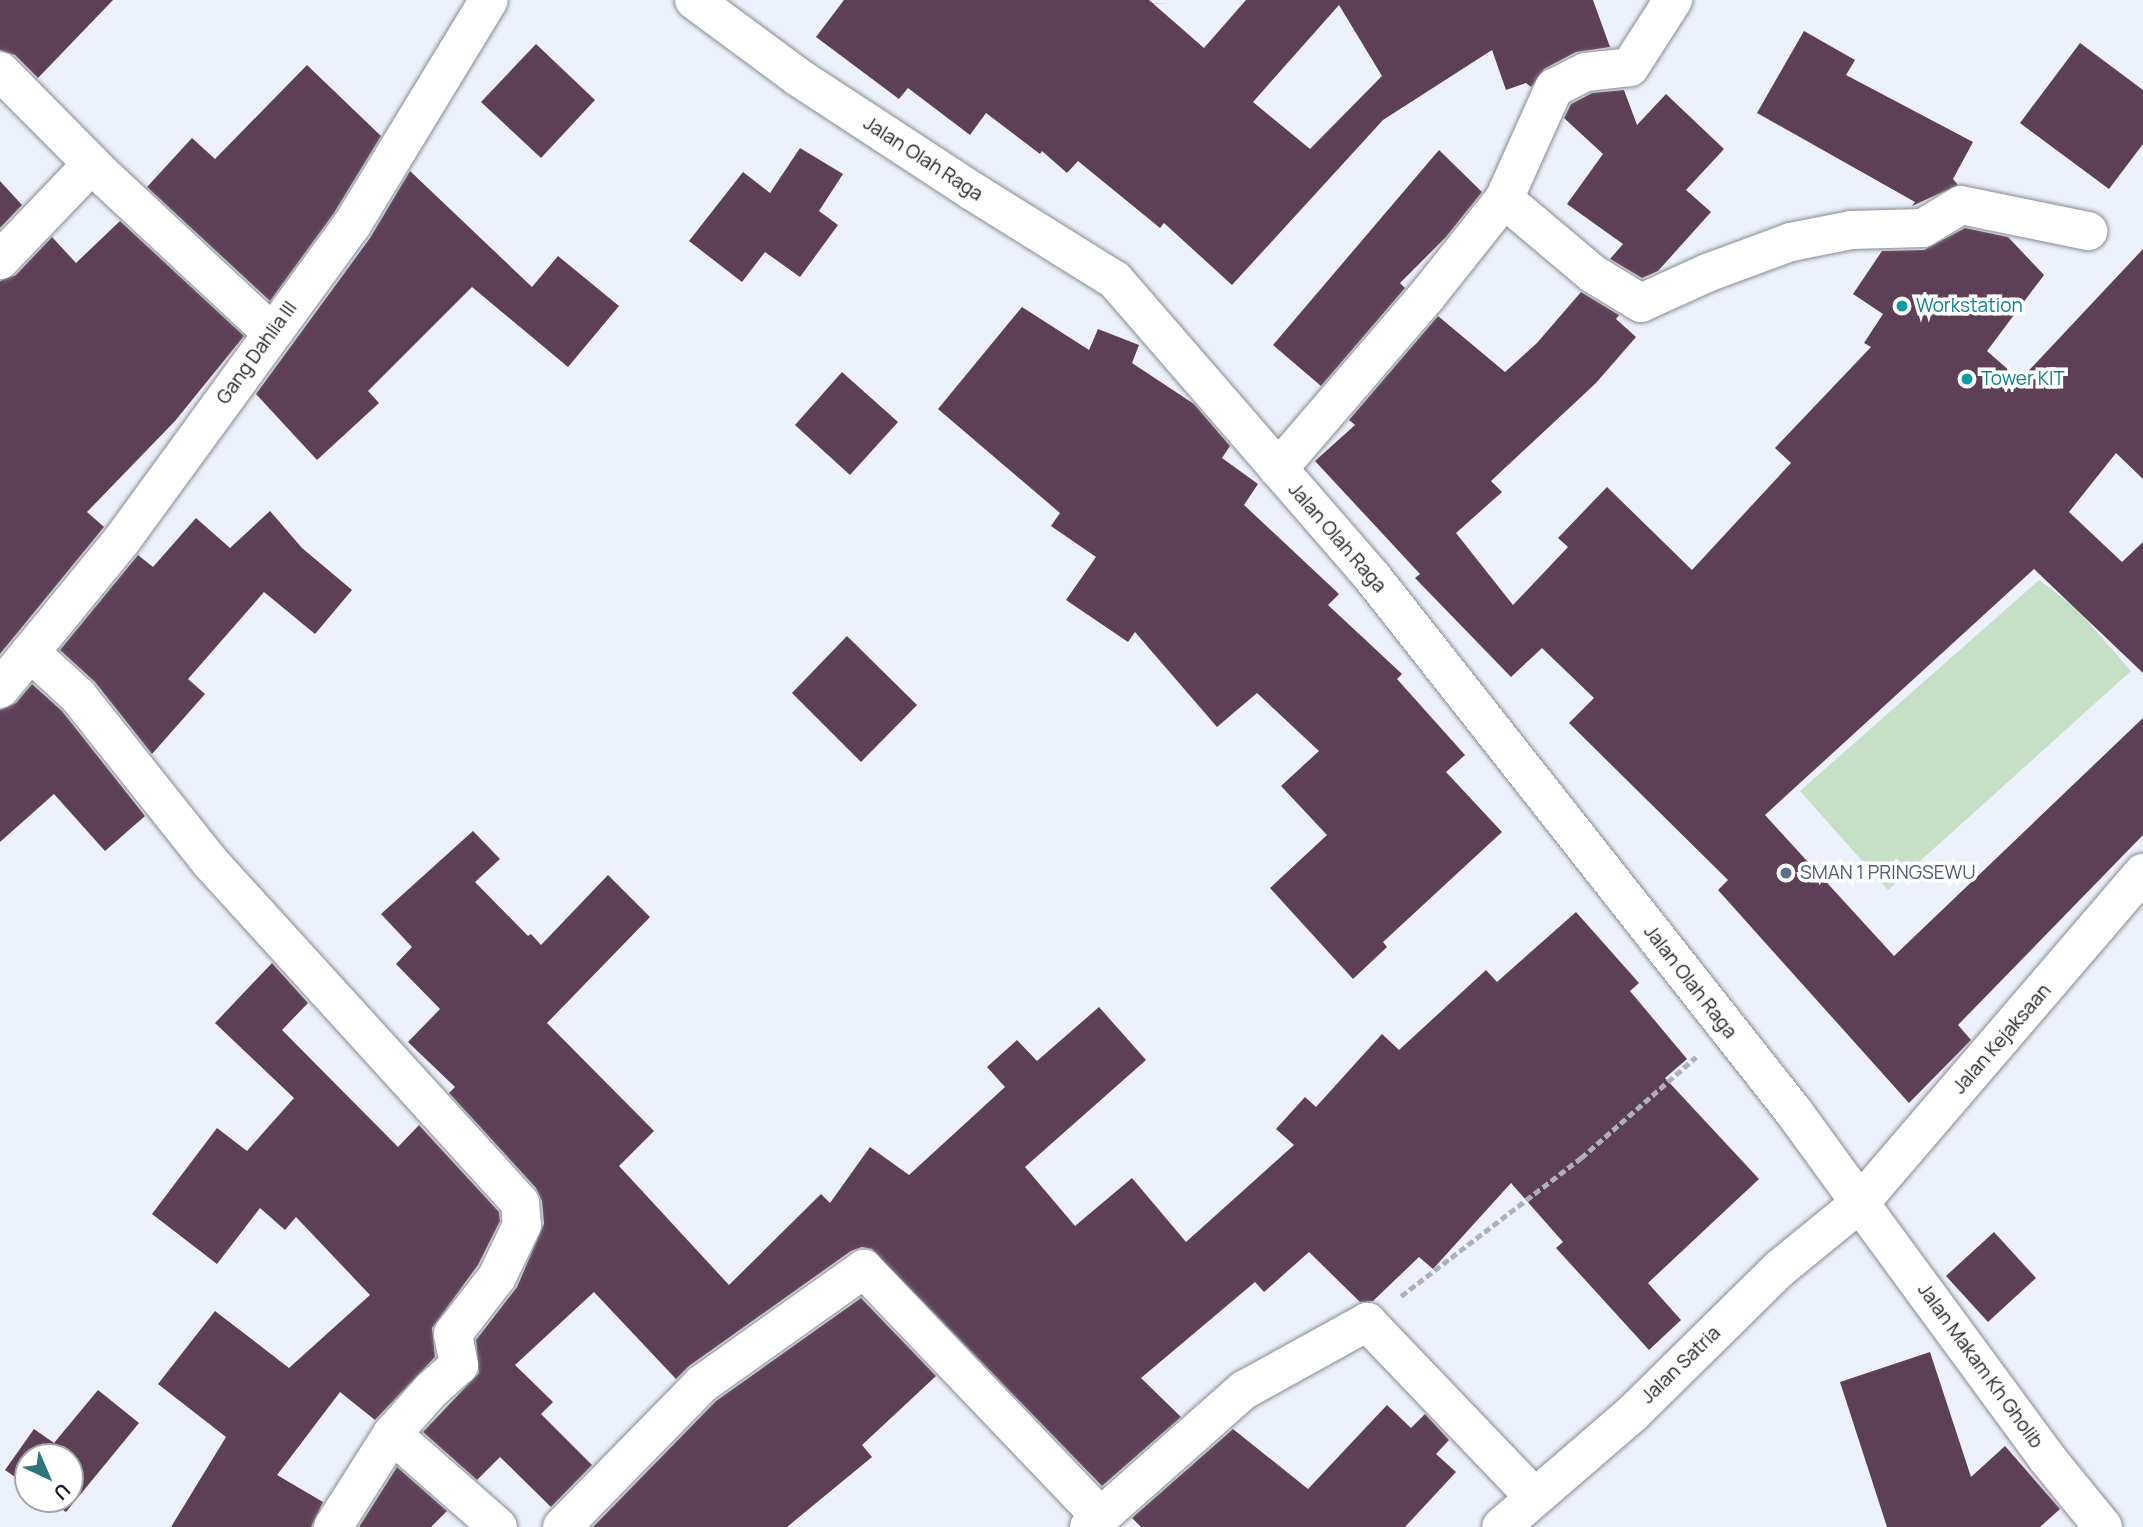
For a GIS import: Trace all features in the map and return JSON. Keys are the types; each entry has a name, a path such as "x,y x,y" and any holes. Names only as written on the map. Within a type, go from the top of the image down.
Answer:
{"street":[{"name":"Gang Dahlia III","path":"0,689 122,540 271,332 352,225 489,0"},
{"name":"Jalan Olah Raga","path":"694,0 798,77 972,191 1115,280 1381,588 1794,1112 1860,1203"},
{"path":"1278,469 1426,297 1504,199 1554,88 1587,72 1630,67 1674,0"},
{"path":"0,71 92,164 271,332"},
{"path":"0,260 92,164"},
{"path":"1504,199 1593,274 1642,303 1707,273 1791,242 1851,230 1923,228 1961,205 2088,231"},
{"path":"30,652 78,696 210,862 520,1203 522,1226 497,1277 453,1334 459,1365 432,1389 392,1434 332,1527"},
{"name":"Jalan Kejaksaan","path":"1860,1203 2143,873"},
{"name":"Jalan Satria","path":"1501,1527 1633,1413 1779,1269 1860,1203"},
{"name":"Jalan Makam Kh Gholib","path":"1860,1203 2047,1458 2103,1527"},
{"path":"562,1527 702,1384 864,1269 1094,1521 1244,1390 1367,1322 1534,1497"},
{"path":"392,1434 498,1527"}],"path":[{"path":"1367,1322 1581,1158 1727,1030"}],"green space":[{"path":"2039,580 2076,608 2131,671 1888,890 1800,791"}],"building":[{"path":"0,0 113,0 38,78 15,55 0,50"},
{"path":"844,0 1149,0 1204,48 1246,0 1593,0 1610,47 1576,52 1544,69 1531,87 1526,83 1506,90 1492,50 1383,120 1232,285 1164,223 1160,228 1078,161 1067,173 1042,151 1040,154 986,113 970,135 908,88 899,99 816,37","holes":["1339,5 1382,76 1310,149 1253,102"]},
{"path":"1804,31 1855,60 1846,75 1973,142 1953,179 1958,185 1912,206 1915,202 1757,113"},
{"path":"2080,43 2143,90 2143,144 2109,189 2020,123"},
{"path":"536,44 595,100 541,158 481,102"},
{"path":"307,65 381,136 334,213 270,301 147,187 192,138 215,159"},
{"path":"1624,90 1637,125 1666,94 1724,149 1686,190 1711,212 1658,271 1642,278 1610,259 1623,244 1567,204 1603,154 1564,118 1571,104 1592,93"},
{"path":"800,148 843,174 819,211 838,225 800,277 765,252 742,282 689,241 743,172 770,193"},
{"path":"1439,150 1482,192 1446,237 1400,283 1405,288 1321,386 1273,345"},
{"path":"410,171 532,287 558,256 619,306 568,367 472,287 368,391 379,403 317,460 256,394 370,238"},
{"path":"0,181 22,205 0,228"},
{"path":"120,221 244,336 175,421 87,512 104,527 0,654 0,281 16,275 52,237 76,263"},
{"path":"1965,228 2008,237 2044,275 1987,351 2020,380 2143,249 2143,479 2116,453 2069,512 2122,562 2143,542 2143,673 2034,569 1765,815 1894,956 2143,718 2143,835 1958,1025 1971,1040 1909,1103 1718,890 1728,880 1569,723 1594,698 1542,648 1511,677 1415,578 1420,574 1315,461 1355,425 1349,420 1438,316 1505,372 1537,343 1581,292 1619,315 1616,319 1636,337 1596,383 1491,481 1502,492 1456,533 1513,605 1568,547 1558,538 1607,487 1692,570 1791,463 1775,448 1871,347 1864,343 1883,314 1853,294 1882,251 1924,250"},
{"path":"1022,307 1089,350 1098,329 1139,345 1132,363 1194,404 1230,446 1222,458 1258,484 1244,505 1339,594 1328,605 1402,674 1397,679 1465,755 1446,772 1502,832 1383,942 1387,947 1353,979 1270,888 1327,835 1281,786 1319,751 1257,693 1217,727 1135,632 1128,642 1066,600 1096,557 1051,526 1060,513 938,409"},
{"path":"842,372 898,422 850,475 795,425"},
{"path":"270,511 302,548 352,590 315,634 264,592 188,679 205,694 152,754 95,682 60,650 138,555 153,567 196,518 230,548"},
{"path":"847,636 917,705 861,762 792,693"},
{"path":"32,684 62,711 145,816 105,851 54,794 0,842 0,710 16,703"},
{"path":"473,831 500,859 475,882 528,936 531,934 541,945 608,875 650,917 547,1023 654,1131 619,1166 729,1285 821,1194 830,1203 870,1147 909,1175 1005,1087 987,1067 1017,1040 1037,1061 1099,1007 1146,1060 1025,1167 1075,1226 1132,1178 1186,1242 1294,1145 1276,1129 1305,1097 1316,1107 1382,1034 1399,1050 1486,970 1497,982 1576,912 1639,983 1630,991 1687,1059 1665,1078 1759,1179 1648,1283 1681,1320 1649,1350 1556,1248 1563,1242 1511,1183 1433,1269 1419,1257 1373,1301 1360,1302 1309,1252 1264,1292 1255,1282 1141,1378 1181,1417 1102,1486 872,1249 862,1247 851,1251 689,1366 676,1379 594,1292 515,1365 553,1402 541,1414 592,1465 551,1507 500,1457 477,1480 423,1432 479,1373 476,1340 517,1287 544,1224 542,1201 536,1188 449,1093 455,1087 408,1042 440,1009 396,964 412,947 381,914"},
{"path":"272,963 308,1003 282,1030 398,1147 419,1125 499,1212 500,1221 478,1265 432,1328 435,1357 375,1420 340,1392 277,1475 323,1502 311,1527 171,1527 226,1437 158,1384 215,1311 289,1368 370,1295 296,1217 285,1230 260,1208 217,1264 152,1214 217,1128 247,1151 294,1098 215,1023"},
{"path":"1994,1232 2036,1278 1988,1322 1946,1276"},
{"path":"861,1298 936,1376 862,1445 872,1457 787,1527 593,1527 716,1401"},
{"path":"1930,1352 1971,1477 2005,1446 2060,1509 2040,1527 1887,1527 1840,1382"},
{"path":"98,1390 139,1423 84,1490 84,1443 54,1443"},
{"path":"1387,1405 1411,1428 1425,1414 1449,1440 1436,1454 1456,1472 1405,1527 1141,1527 1132,1518 1233,1429 1308,1489"},
{"path":"34,1429 54,1443 24,1443"},
{"path":"14,1457 14,1476 5,1470"},
{"path":"397,1467 447,1511 431,1527 359,1527"}],"place":[{"name":"Workstation","path":"1902,306"},
{"name":"Tower KIT","path":"1967,379"},
{"name":"SMAN 1 PRINGSEWU","path":"1786,873"}]}
